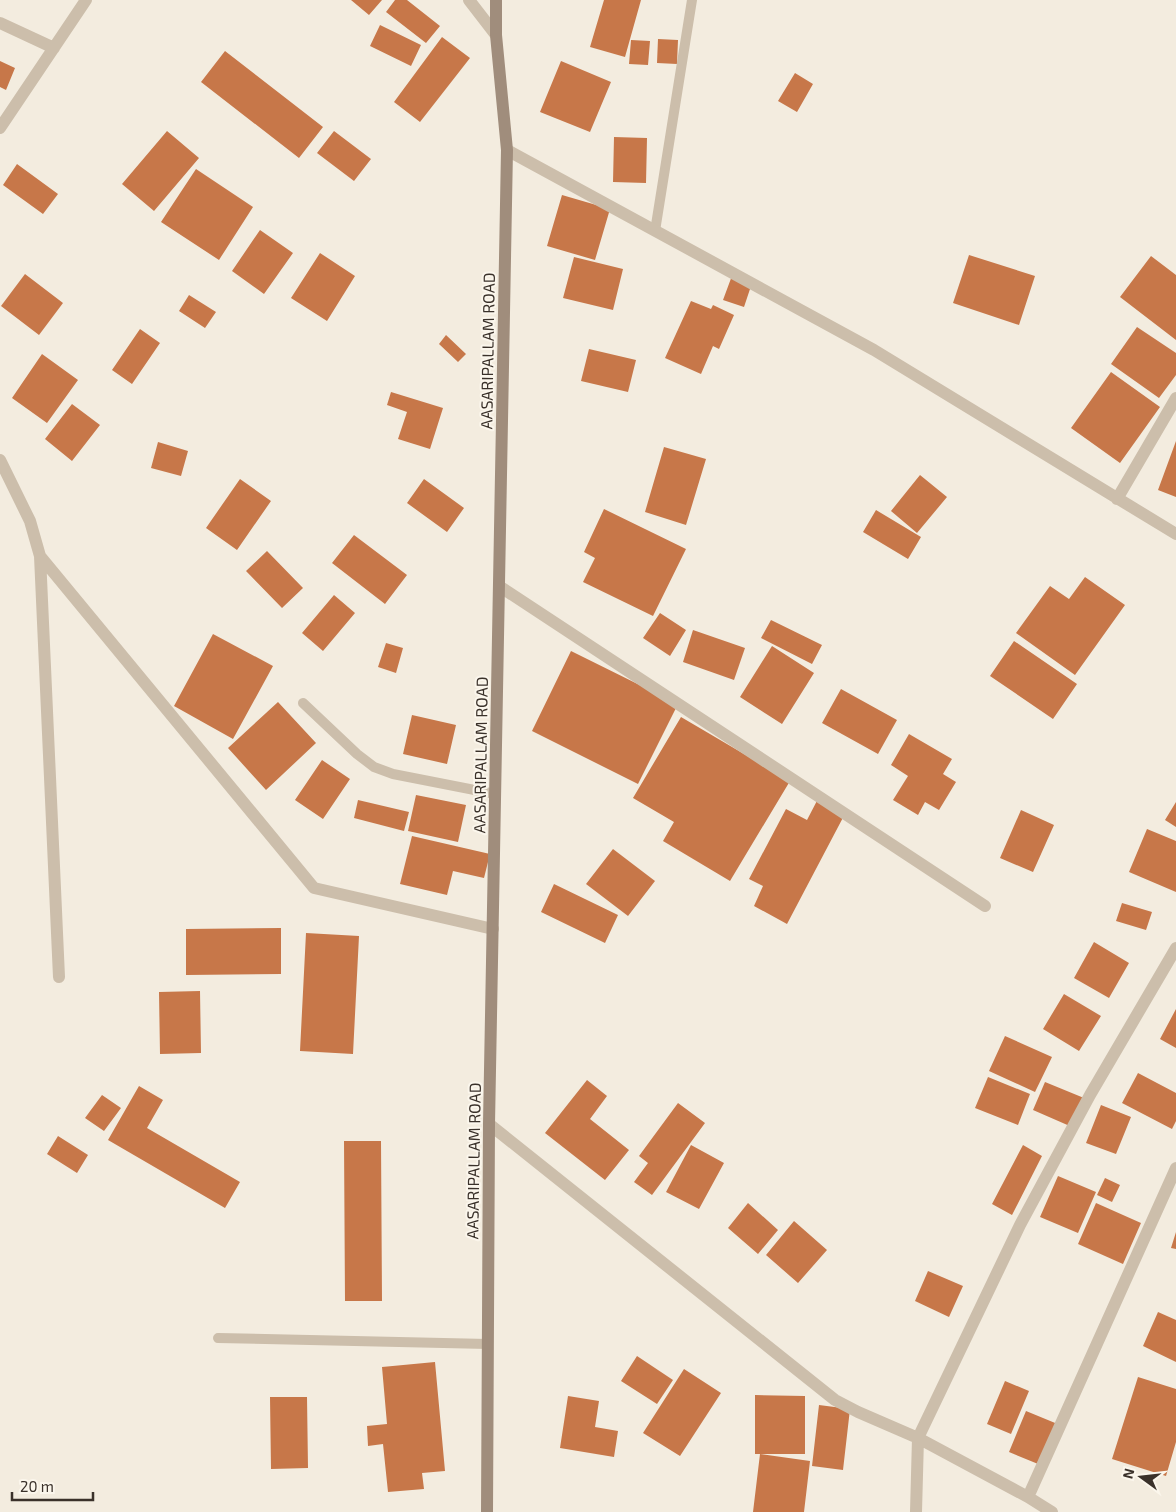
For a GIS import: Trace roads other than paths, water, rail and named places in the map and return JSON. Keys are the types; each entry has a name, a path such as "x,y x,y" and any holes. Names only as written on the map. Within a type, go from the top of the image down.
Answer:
{"main road":[{"name":"AASARIPALLAM ROAD","path":"487,1512 490,1124 507,150 496,35 496,0"}],"street":[{"path":"0,128 86,0"},
{"path":"469,0 496,35"},
{"path":"0,23 54,48"},
{"path":"507,150 874,350 1176,534"},
{"path":"1117,499 1176,398"},
{"path":"0,460 30,522 40,556 59,977"},
{"path":"40,556 314,888 493,929"},
{"path":"499,586 985,906"},
{"path":"916,1512 918,1438 1020,1225 1090,1095 1176,948"},
{"path":"490,1124 835,1400 918,1438 1028,1497 1052,1512"},
{"path":"1028,1497 1176,1170"}],"lane":[{"path":"655,231 692,0"},
{"path":"304,703 357,754 374,767 393,774 495,794"},
{"path":"218,1338 488,1344"}]}
